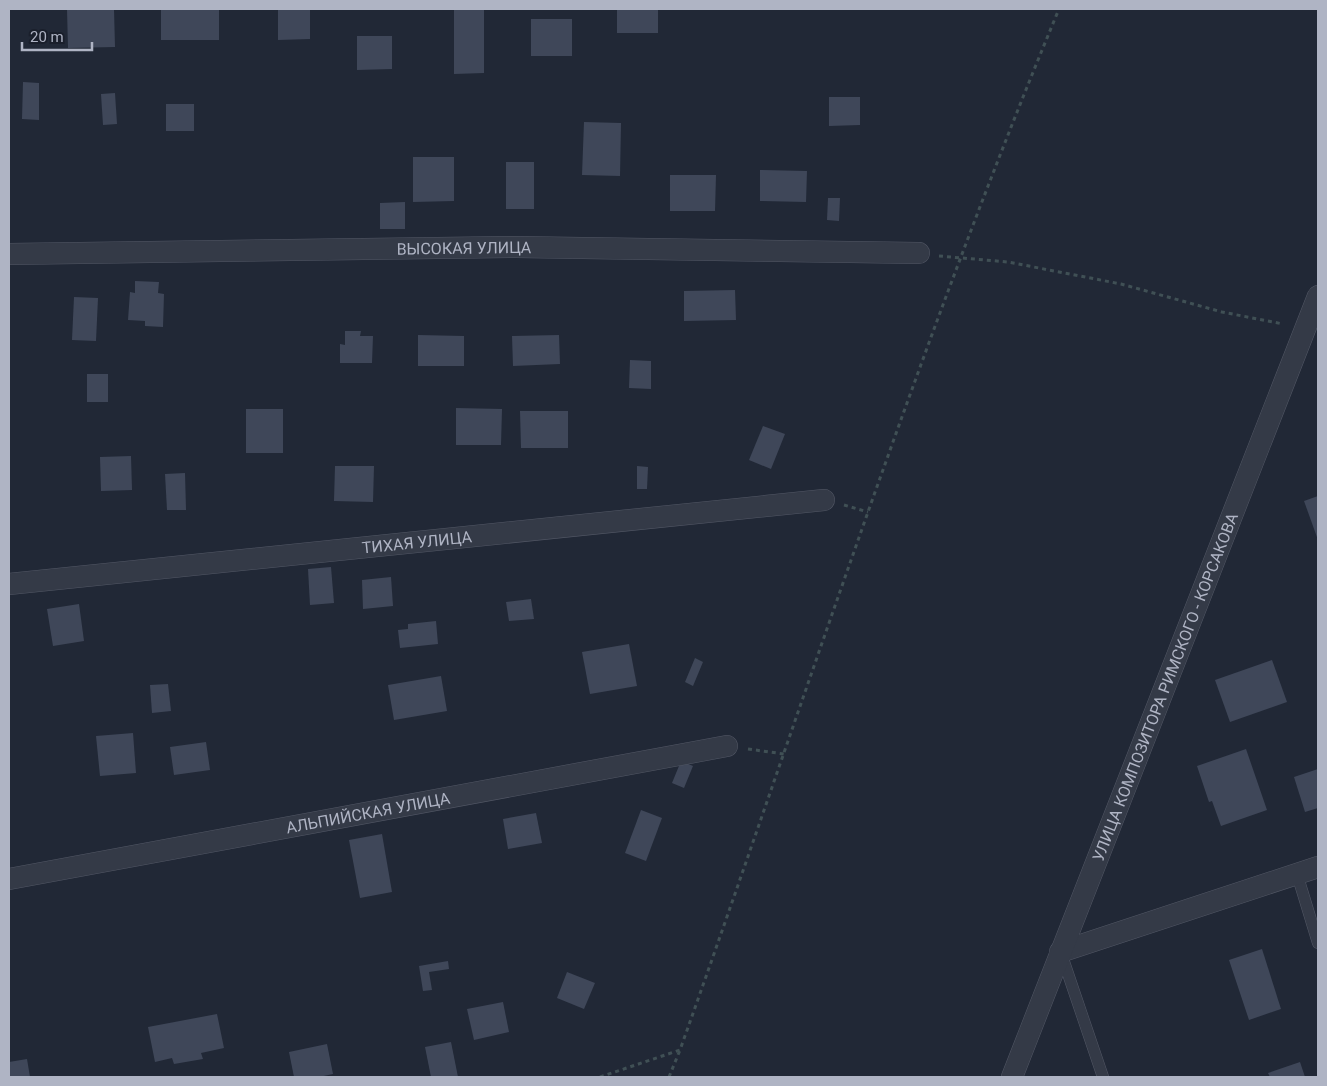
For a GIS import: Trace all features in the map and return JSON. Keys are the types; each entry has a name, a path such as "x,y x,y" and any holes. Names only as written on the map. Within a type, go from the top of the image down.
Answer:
{"street":[{"name":"ВЫСОКАЯ УЛИЦА","path":"9,254 516,247 919,254"},
{"name":"УЛИЦА КОМПОЗИТОРА РИМСКОГО - КОРСАКОВА","path":"1012,1077 1060,952 1312,328 1318,296"},
{"name":"ТИХАЯ УЛИЦА","path":"9,584 824,500"},
{"name":"АЛЬПИЙСКАЯ УЛИЦА","path":"9,880 727,746"},
{"path":"1060,952 1318,867"}],"lane":[{"path":"1297,874 1318,943"},
{"path":"1060,952 1103,1077"}],"path":[{"path":"669,1077 868,512 961,259 1059,9"},
{"path":"919,254 1008,262 1112,282 1222,312 1312,328"},
{"path":"727,746 784,754"},
{"path":"600,1077 680,1050"}],"building":[{"path":"67,9 114,9 115,47 68,48"},
{"path":"161,9 219,9 219,40 161,40"},
{"path":"278,9 310,9 310,39 278,40"},
{"path":"454,9 484,9 484,73 454,74"},
{"path":"617,9 658,9 658,33 617,33"},
{"path":"531,19 572,19 572,56 531,56"},
{"path":"357,36 392,36 392,69 357,70"},
{"path":"23,82 39,83 39,120 22,119"},
{"path":"115,93 117,124 103,125 101,94"},
{"path":"829,97 860,97 860,125 829,126"},
{"path":"166,104 194,104 194,131 166,131"},
{"path":"584,122 621,123 620,176 582,175"},
{"path":"413,157 454,157 454,201 413,202"},
{"path":"506,162 534,162 534,209 506,209"},
{"path":"760,170 807,171 806,202 760,201"},
{"path":"670,175 716,175 715,211 670,211"},
{"path":"828,198 840,198 839,221 827,220"},
{"path":"405,202 405,229 380,229 380,203"},
{"path":"135,281 159,282 158,293 164,294 163,327 145,326 145,321 128,320 130,292 135,293"},
{"path":"735,290 736,320 684,321 684,291"},
{"path":"74,297 98,298 96,341 72,340"},
{"path":"345,331 361,331 360,336 373,336 372,363 340,363 340,344 345,345"},
{"path":"418,335 464,336 464,366 418,366"},
{"path":"559,335 560,364 513,366 512,336"},
{"path":"630,360 651,361 651,389 629,388"},
{"path":"87,374 108,374 108,402 87,402"},
{"path":"456,408 502,409 501,445 456,445"},
{"path":"246,409 283,409 283,453 246,453"},
{"path":"520,411 568,411 568,448 521,448"},
{"path":"763,426 785,434 771,469 749,460"},
{"path":"131,456 132,490 101,491 100,457"},
{"path":"335,466 374,466 373,502 334,501"},
{"path":"637,466 648,467 647,489 637,489"},
{"path":"185,473 186,510 167,510 165,474"},
{"path":"1318,496 1318,540 1304,501"},
{"path":"331,567 334,603 310,605 308,569"},
{"path":"391,577 393,606 363,609 362,580"},
{"path":"531,599 534,619 509,621 506,602"},
{"path":"79,604 84,641 53,646 47,609"},
{"path":"436,621 438,644 400,648 398,630 408,629 408,624"},
{"path":"629,644 637,686 590,694 582,652"},
{"path":"695,658 703,662 693,686 685,682"},
{"path":"1272,660 1287,702 1230,722 1215,680"},
{"path":"441,676 447,711 394,720 388,685"},
{"path":"168,684 171,711 152,713 150,685"},
{"path":"133,733 136,773 100,776 96,736"},
{"path":"206,742 210,770 174,775 170,747"},
{"path":"1246,749 1267,810 1221,826 1212,801 1209,802 1197,766"},
{"path":"681,761 693,766 684,788 672,783"},
{"path":"1318,769 1318,808 1305,812 1294,777"},
{"path":"641,810 662,818 646,861 625,853"},
{"path":"536,813 542,843 508,849 503,819"},
{"path":"382,834 392,892 360,898 349,840"},
{"path":"1262,949 1281,1009 1249,1020 1229,960"},
{"path":"448,961 449,969 429,972 432,990 423,991 419,966"},
{"path":"567,972 595,983 584,1009 557,998"},
{"path":"503,1002 509,1032 474,1040 467,1009"},
{"path":"217,1014 224,1048 201,1053 203,1059 174,1064 172,1058 155,1062 148,1027"},
{"path":"451,1042 458,1077 431,1077 425,1047"},
{"path":"327,1044 333,1074 319,1077 294,1077 289,1052"},
{"path":"27,1059 30,1077 9,1077 9,1062"},
{"path":"1300,1062 1305,1077 1270,1077 1268,1073"}]}
